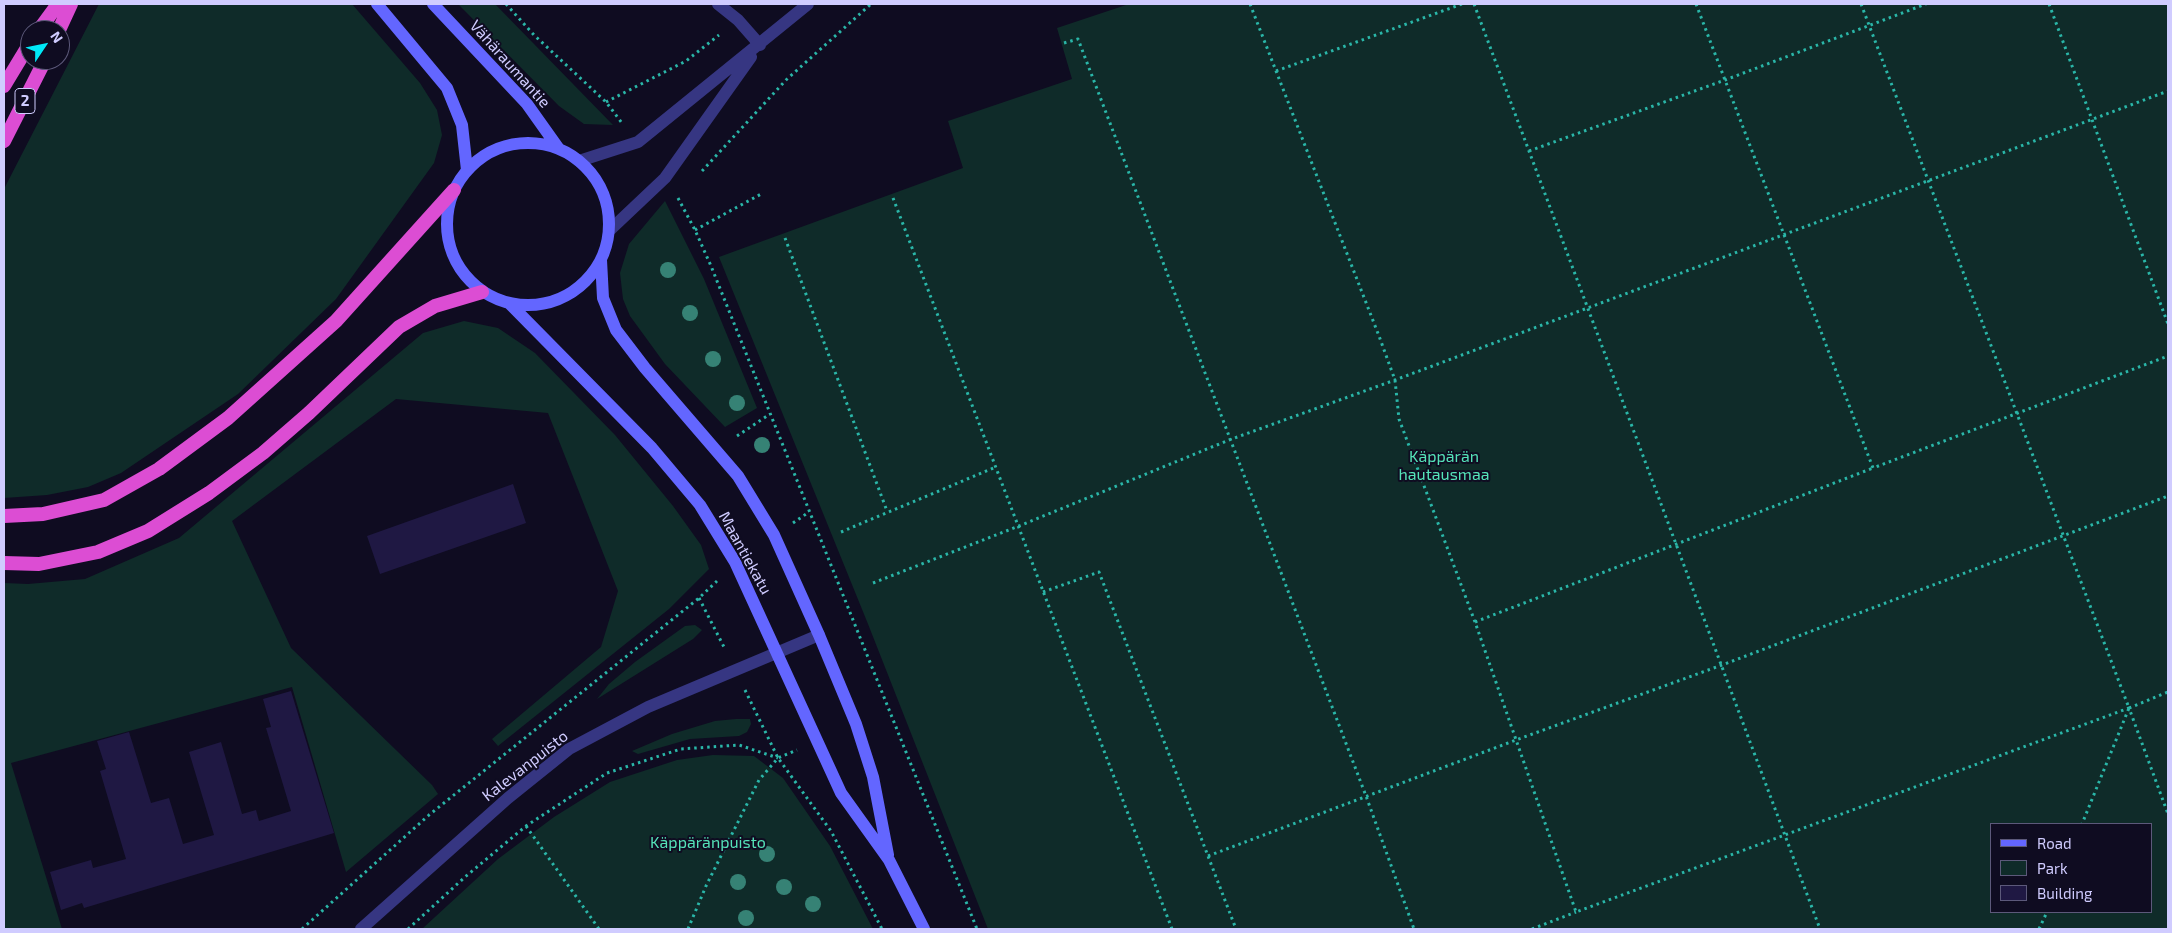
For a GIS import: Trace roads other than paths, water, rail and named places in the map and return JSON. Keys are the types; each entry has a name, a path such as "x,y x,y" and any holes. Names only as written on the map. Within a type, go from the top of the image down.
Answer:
{"highway":[{"path":"46,20 58,4"},
{"path":"64,20 71,4"},
{"name":"2","path":"4,86 20,60"},
{"name":"2","path":"4,141 40,70"},
{"path":"4,516 43,514 104,500 159,470 228,418 336,321 454,190"},
{"path":"4,563 39,564 98,552 148,531 209,493 263,453 399,327 435,306 482,292"}],"main road":[{"path":"377,4 447,88 462,125 467,170"},
{"name":"Vähäraumantie","path":"433,4 527,104 559,149"},
{"path":"526,143 559,149 579,161 596,180 607,204 610,230 601,260 586,282 564,298 537,305 510,304 482,292 462,272 450,246 447,217 454,190 467,170 494,150 526,143"},
{"name":"Maantiekatu","path":"601,260 603,298 616,330 645,368 738,476 774,534 856,724 873,777 889,860"},
{"name":"Maantiekatu","path":"510,304 652,448 700,505 735,562 778,652 816,742 841,793 889,860 924,929"}],"street":[{"path":"718,4 738,20 760,44"},
{"path":"579,161 638,142 808,4"},
{"path":"610,230 665,178 760,44"},
{"name":"Kalevanpuisto","path":"361,929 508,798 569,750 648,707 819,635"}],"park label":[{"name":"Käppärän hautausmaa","path":"1444,466"},
{"name":"Käppäränpuisto","path":"708,843"}]}
